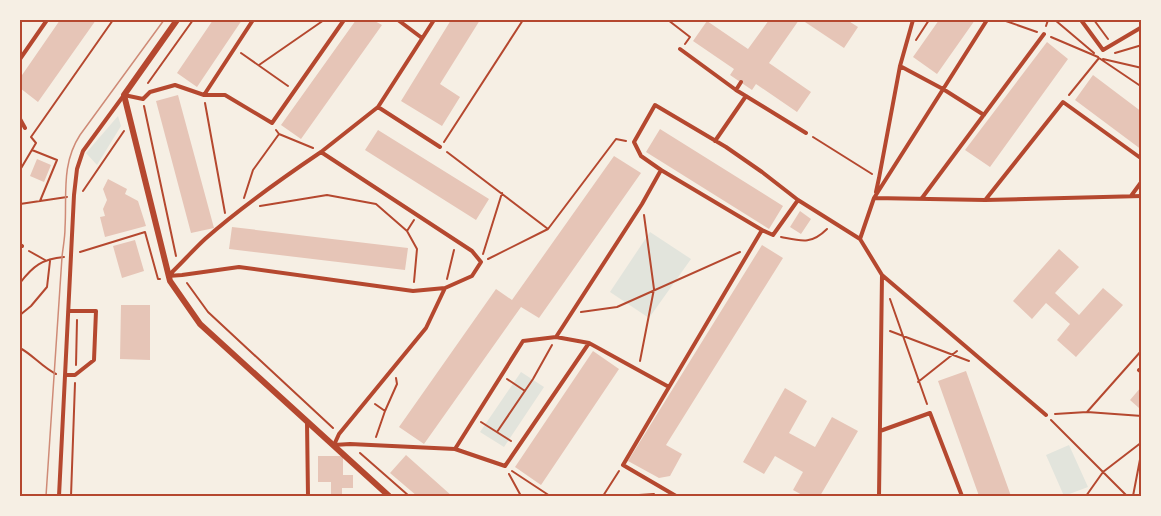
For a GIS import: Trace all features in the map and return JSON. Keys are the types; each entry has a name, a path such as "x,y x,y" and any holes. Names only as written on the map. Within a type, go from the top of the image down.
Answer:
{"street":[{"path":"177,20 124,95 169,278 200,324 389,496"}],"lane":[{"path":"20,60 47,20"},
{"path":"204,95 253,20"},
{"path":"58,496 74,195 77,168 82,151 124,95 143,99 150,92 175,85 204,95 225,95 272,123 344,20"},
{"path":"398,20 422,38"},
{"path":"169,278 203,240 226,221 321,152 378,107 434,20"},
{"path":"861,239 879,178 900,66 913,20"},
{"path":"874,198 987,20"},
{"path":"1081,20 1103,50 1142,27"},
{"path":"921,199 1044,34"},
{"path":"680,49 736,90 806,133"},
{"path":"900,66 984,115"},
{"path":"736,90 741,82"},
{"path":"715,141 746,96"},
{"path":"985,200 1064,102 1142,159"},
{"path":"798,200 773,236 661,170 641,156 634,142 654,105 762,172 798,200 861,239 882,275 1046,414"},
{"path":"378,107 441,147"},
{"path":"20,119 25,128"},
{"path":"169,278 240,267 413,291 445,288 472,276 481,262 472,251 321,152"},
{"path":"556,337 642,204 661,170"},
{"path":"1131,197 1142,181"},
{"path":"874,198 985,200 1142,196"},
{"path":"676,496 623,465 762,230"},
{"path":"879,496 882,275"},
{"path":"445,288 426,328 339,434 334,445 455,449 505,466 589,343"},
{"path":"66,375 75,375 93,360 96,311 68,311"},
{"path":"455,449 523,341 556,337 589,343 669,387"},
{"path":"880,430 930,413 962,496"},
{"path":"307,420 308,496"}],"path":[{"path":"20,170 36,143 31,137 113,20"},
{"path":"259,65 324,20"},
{"path":"523,20 441,147 548,229"},
{"path":"670,20 690,37 680,49"},
{"path":"1095,20 1110,41"},
{"path":"234,48 295,90"},
{"path":"1099,58 1142,68"},
{"path":"1099,58 1142,87"},
{"path":"1064,102 1099,58"},
{"path":"204,95 226,221"},
{"path":"80,196 130,123"},
{"path":"272,123 279,134 321,152"},
{"path":"806,133 879,178"},
{"path":"279,134 253,170 244,195 242,209 327,195 376,204 407,231 417,249 413,291"},
{"path":"481,262 548,229 616,139 634,142"},
{"path":"32,150 57,160 40,201"},
{"path":"481,262 502,193"},
{"path":"20,204 74,195"},
{"path":"638,370 654,290 642,204"},
{"path":"407,231 417,215"},
{"path":"773,236 808,242 822,235 834,223"},
{"path":"21,246 45,260 51,260 70,257 145,232 158,279 169,278"},
{"path":"445,288 456,241"},
{"path":"573,313 616,307 754,246"},
{"path":"20,283 30,269 45,260"},
{"path":"20,315 47,287 51,260"},
{"path":"889,296 930,413"},
{"path":"881,327 973,363"},
{"path":"497,432 525,391 556,337"},
{"path":"918,382 964,345"},
{"path":"20,348 30,353 43,367 55,374 66,375"},
{"path":"1087,412 1142,350"},
{"path":"373,445 397,384 394,367"},
{"path":"502,376 525,391"},
{"path":"368,399 385,411"},
{"path":"1046,414 1087,412 1142,416"},
{"path":"1046,414 1127,496"},
{"path":"475,418 519,446"},
{"path":"1086,496 1103,472 1142,442"},
{"path":"1133,496 1142,449"},
{"path":"603,496 623,465"},
{"path":"505,466 521,496"},
{"path":"505,466 550,496"},
{"path":"624,496 656,494 660,488"}],"shaded area":[{"path":"118,116 121,126 97,165 86,153"},
{"path":"650,232 691,259 649,318 610,292"},
{"path":"521,372 544,387 504,447 480,432"},
{"path":"1069,445 1088,487 1064,496 1046,455"}],"building":[{"path":"60,20 96,20 38,102 20,88 20,78"},
{"path":"213,20 242,20 197,87 177,73"},
{"path":"356,20 373,20 382,25 301,139 281,125"},
{"path":"451,20 480,20 440,84 460,97 442,126 401,101"},
{"path":"769,20 799,20 769,63 811,92 797,112 756,84 752,90 730,75 734,69 693,41 707,21 748,49"},
{"path":"802,20 847,20 858,27 844,48"},
{"path":"939,20 975,20 937,74 913,57"},
{"path":"1047,42 1068,59 990,167 965,150"},
{"path":"1093,75 1142,112 1142,150 1075,100"},
{"path":"178,95 214,228 191,233 156,101"},
{"path":"660,129 783,206 769,229 646,152"},
{"path":"378,130 489,199 476,220 365,150"},
{"path":"614,156 641,173 539,318 521,307 424,444 399,427 496,289 512,300"},
{"path":"37,159 51,165 44,182 30,176"},
{"path":"108,179 127,189 125,194 138,201 146,226 105,237 100,217 105,216 103,209 107,200 103,189"},
{"path":"800,211 811,219 801,234 790,227"},
{"path":"232,227 408,248 405,270 229,249"},
{"path":"135,240 144,271 122,278 113,246"},
{"path":"762,245 783,258 666,445 682,454 670,476 659,478 628,461"},
{"path":"1059,249 1079,267 1055,293 1079,315 1103,288 1123,305 1076,357 1057,340 1070,324 1046,303 1032,319 1013,301"},
{"path":"121,305 150,305 150,360 120,359"},
{"path":"593,351 619,369 541,485 515,467"},
{"path":"966,371 1011,496 979,496 938,381"},
{"path":"1142,386 1142,406 1139,408 1130,400"},
{"path":"785,388 807,401 789,433 815,447 832,417 858,431 820,496 804,496 793,490 803,472 775,456 764,474 743,462"},
{"path":"406,455 452,496 417,496 390,473"},
{"path":"318,456 343,456 343,475 353,475 353,488 342,488 342,496 331,496 331,482 318,482"}],"tram line":[{"path":"46,496 65,232 67,168 80,135 164,20"}]}
